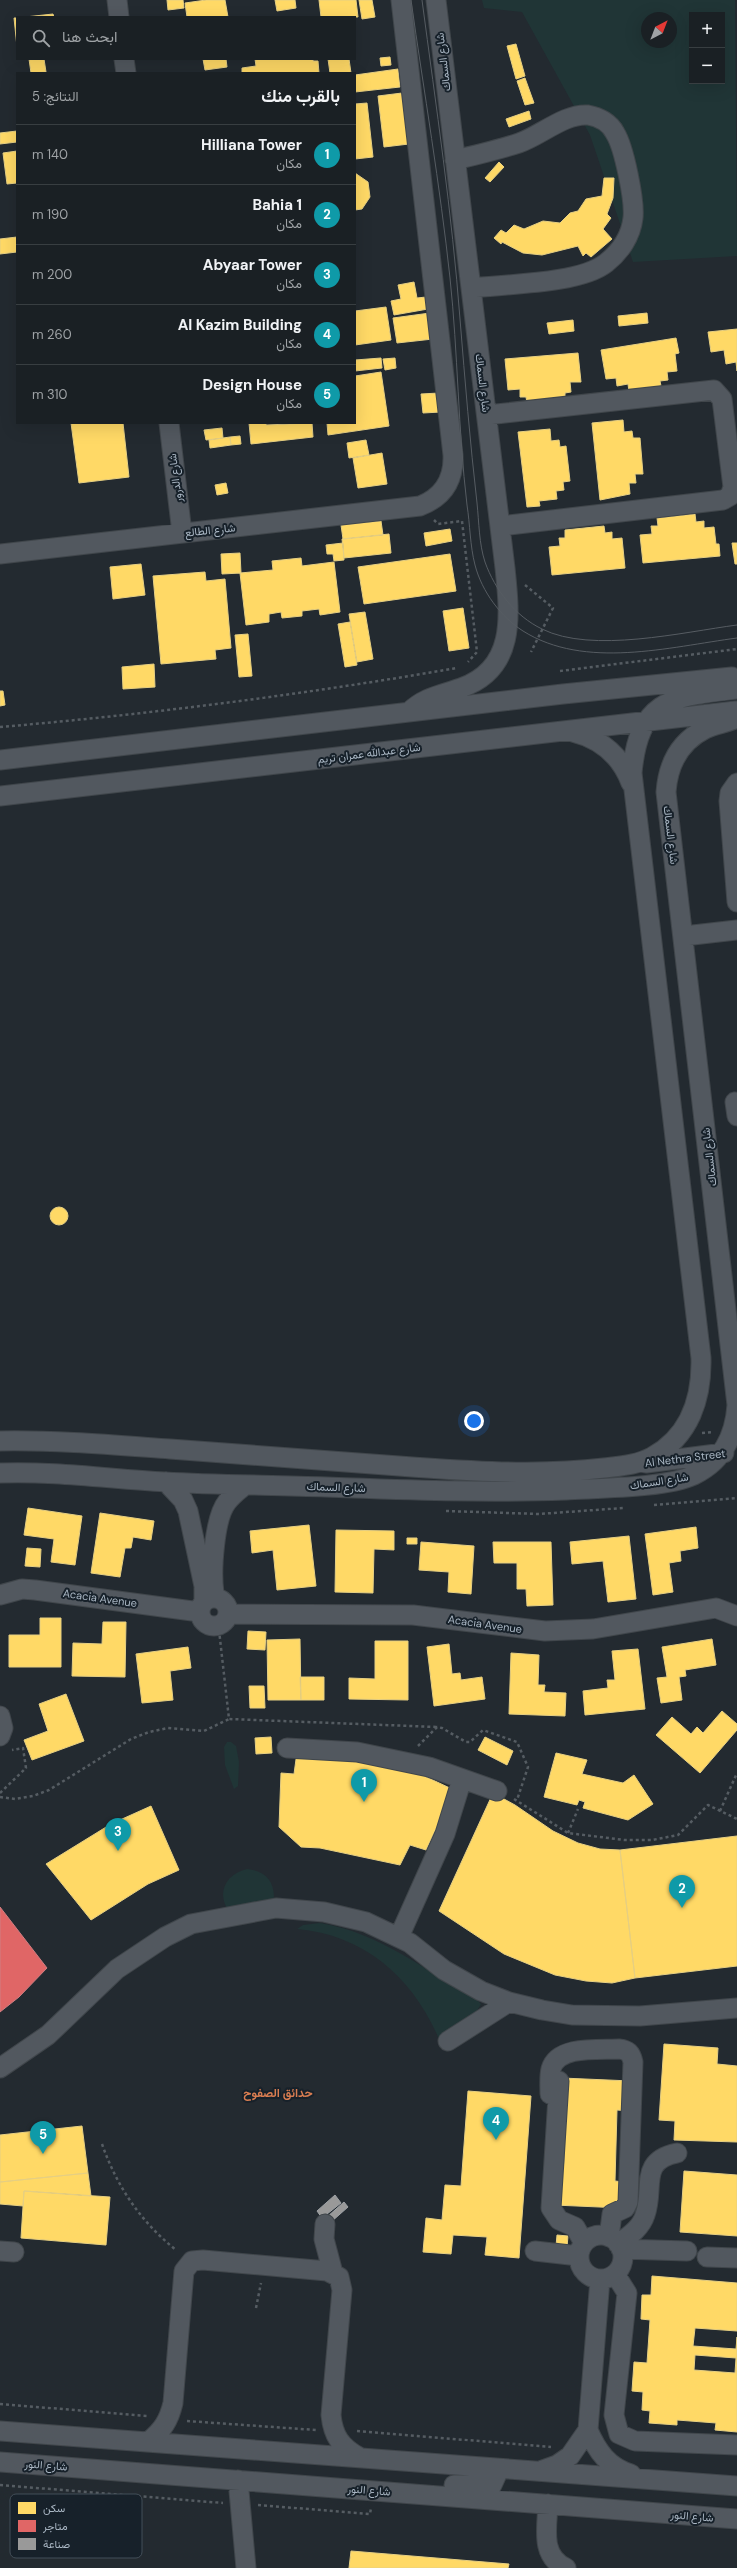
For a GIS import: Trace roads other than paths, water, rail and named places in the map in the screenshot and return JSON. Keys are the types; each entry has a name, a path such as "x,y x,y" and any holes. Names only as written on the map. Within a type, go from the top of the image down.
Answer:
{"street":[{"path":"117,0 119,16"},
{"name":"شارع الطالع","path":"0,554 420,506 435,499 446,487 452,471 453,455 401,0"},
{"name":"شارع السماك","path":"409,712 418,703 471,684 487,673 499,657 507,637 510,621 506,568 436,0"},
{"path":"124,60 126,72"},
{"path":"455,160 520,142 566,120 588,115 608,124 615,132 634,204 633,218 624,244 616,255 594,271 567,278 471,288"},
{"path":"487,415 714,390 722,399 733,487 730,496 723,500 500,526"},
{"name":"شارع الدرور","path":"169,424 182,533"},
{"path":"0,760 409,712 737,676"},
{"name":"شارع السماك","path":"0,1441 115,1445 465,1471 581,1471 632,1464 652,1457 670,1444 686,1425 699,1394 700,1358 632,773 633,755 639,737 648,722 659,708 674,698 737,689"},
{"name":"شارع عبدالله عمران تريم","path":"0,796 566,730 648,722 737,710"},
{"name":"شارع السماك","path":"0,1473 46,1473 166,1482 436,1491 616,1487 682,1479 704,1469 729,1452 736,1418 736,1393 684,936 666,792 667,776 672,761 680,748 692,737 706,729 737,718"},
{"path":"566,730 585,735 602,743 617,756 627,772 634,791"},
{"path":"737,783 730,793 729,801 737,894"},
{"path":"684,936 737,930"},
{"name":"Al Nethra Street","path":"632,1464 729,1452"},
{"path":"166,1482 183,1500 188,1511 207,1604"},
{"path":"207,1604 225,1603 223,1620 207,1624 202,1619 214,1577 217,1526 227,1502 245,1484"},
{"name":"Acacia Avenue","path":"0,1595 22,1589 207,1604"},
{"name":"Acacia Avenue","path":"223,1620 413,1615 544,1631 593,1629 716,1608 737,1616"},
{"path":"0,1716 3,1728 4,1743"},
{"path":"287,1748 357,1752 403,1762 497,1791"},
{"path":"399,1937 445,1834 462,1779"},
{"path":"0,2068 48,2035 123,1965 165,1937 191,1924 276,1908 345,1916 366,1922 399,1937 461,1981 509,2002 572,2015 606,2016 640,2016 737,2008"},
{"path":"448,2041 509,2002"},
{"path":"542,2470 557,2465 570,2456 588,2430 614,2257 612,2214 625,2208 628,2202 632,2055 626,2050 618,2049 568,2053 560,2056 554,2062 550,2071 550,2094"},
{"path":"602,2060 566,2064 559,2075 551,2208 559,2220 575,2227 582,2249 582,2269 587,2274 614,2257 636,2230 641,2223 648,2206 650,2174 660,2159 676,2157"},
{"path":"325,2224 324,2239 334,2273"},
{"path":"535,2251 582,2249 596,2236 614,2257 627,2294 614,2415 619,2434 635,2441 737,2445"},
{"path":"614,2257 687,2256"},
{"path":"148,2442 160,2432 169,2419 173,2403 184,2271 192,2261 203,2260 334,2273 339,2277 342,2290 331,2410 332,2429 338,2441 347,2451 360,2457"},
{"path":"588,2430 595,2447 607,2461 622,2471 640,2477"},
{"path":"0,2431 495,2468 640,2477 737,2486"},
{"name":"شارع النور","path":"0,2462 737,2519"},
{"path":"405,2493 422,2485 492,2484 497,2474 495,2468"},
{"path":"238,2480 246,2568"},
{"path":"548,2504 546,2544 553,2558 566,2568"}],"tram line":[{"path":"411,0 437,173 450,278 464,477 471,543 473,558 482,585 493,603 507,619 523,631 547,643 573,650 600,653 656,650 737,638"},
{"path":"422,0 453,239 480,540 485,562 494,582 507,601 523,617 542,629 563,636 586,640 611,641 665,636 737,625"}],"place":[{"name":"Hilliana Tower","path":"364,1802"},
{"name":"Abyaar Tower","path":"118,1851"},
{"name":"Bahia 1","path":"682,1908"},
{"name":"Al Kazim Building","path":"496,2140"},
{"name":"Design House","path":"43,2154"}],"district":[{"name":"حدائق الصفوح","path":"278,2093"}]}
